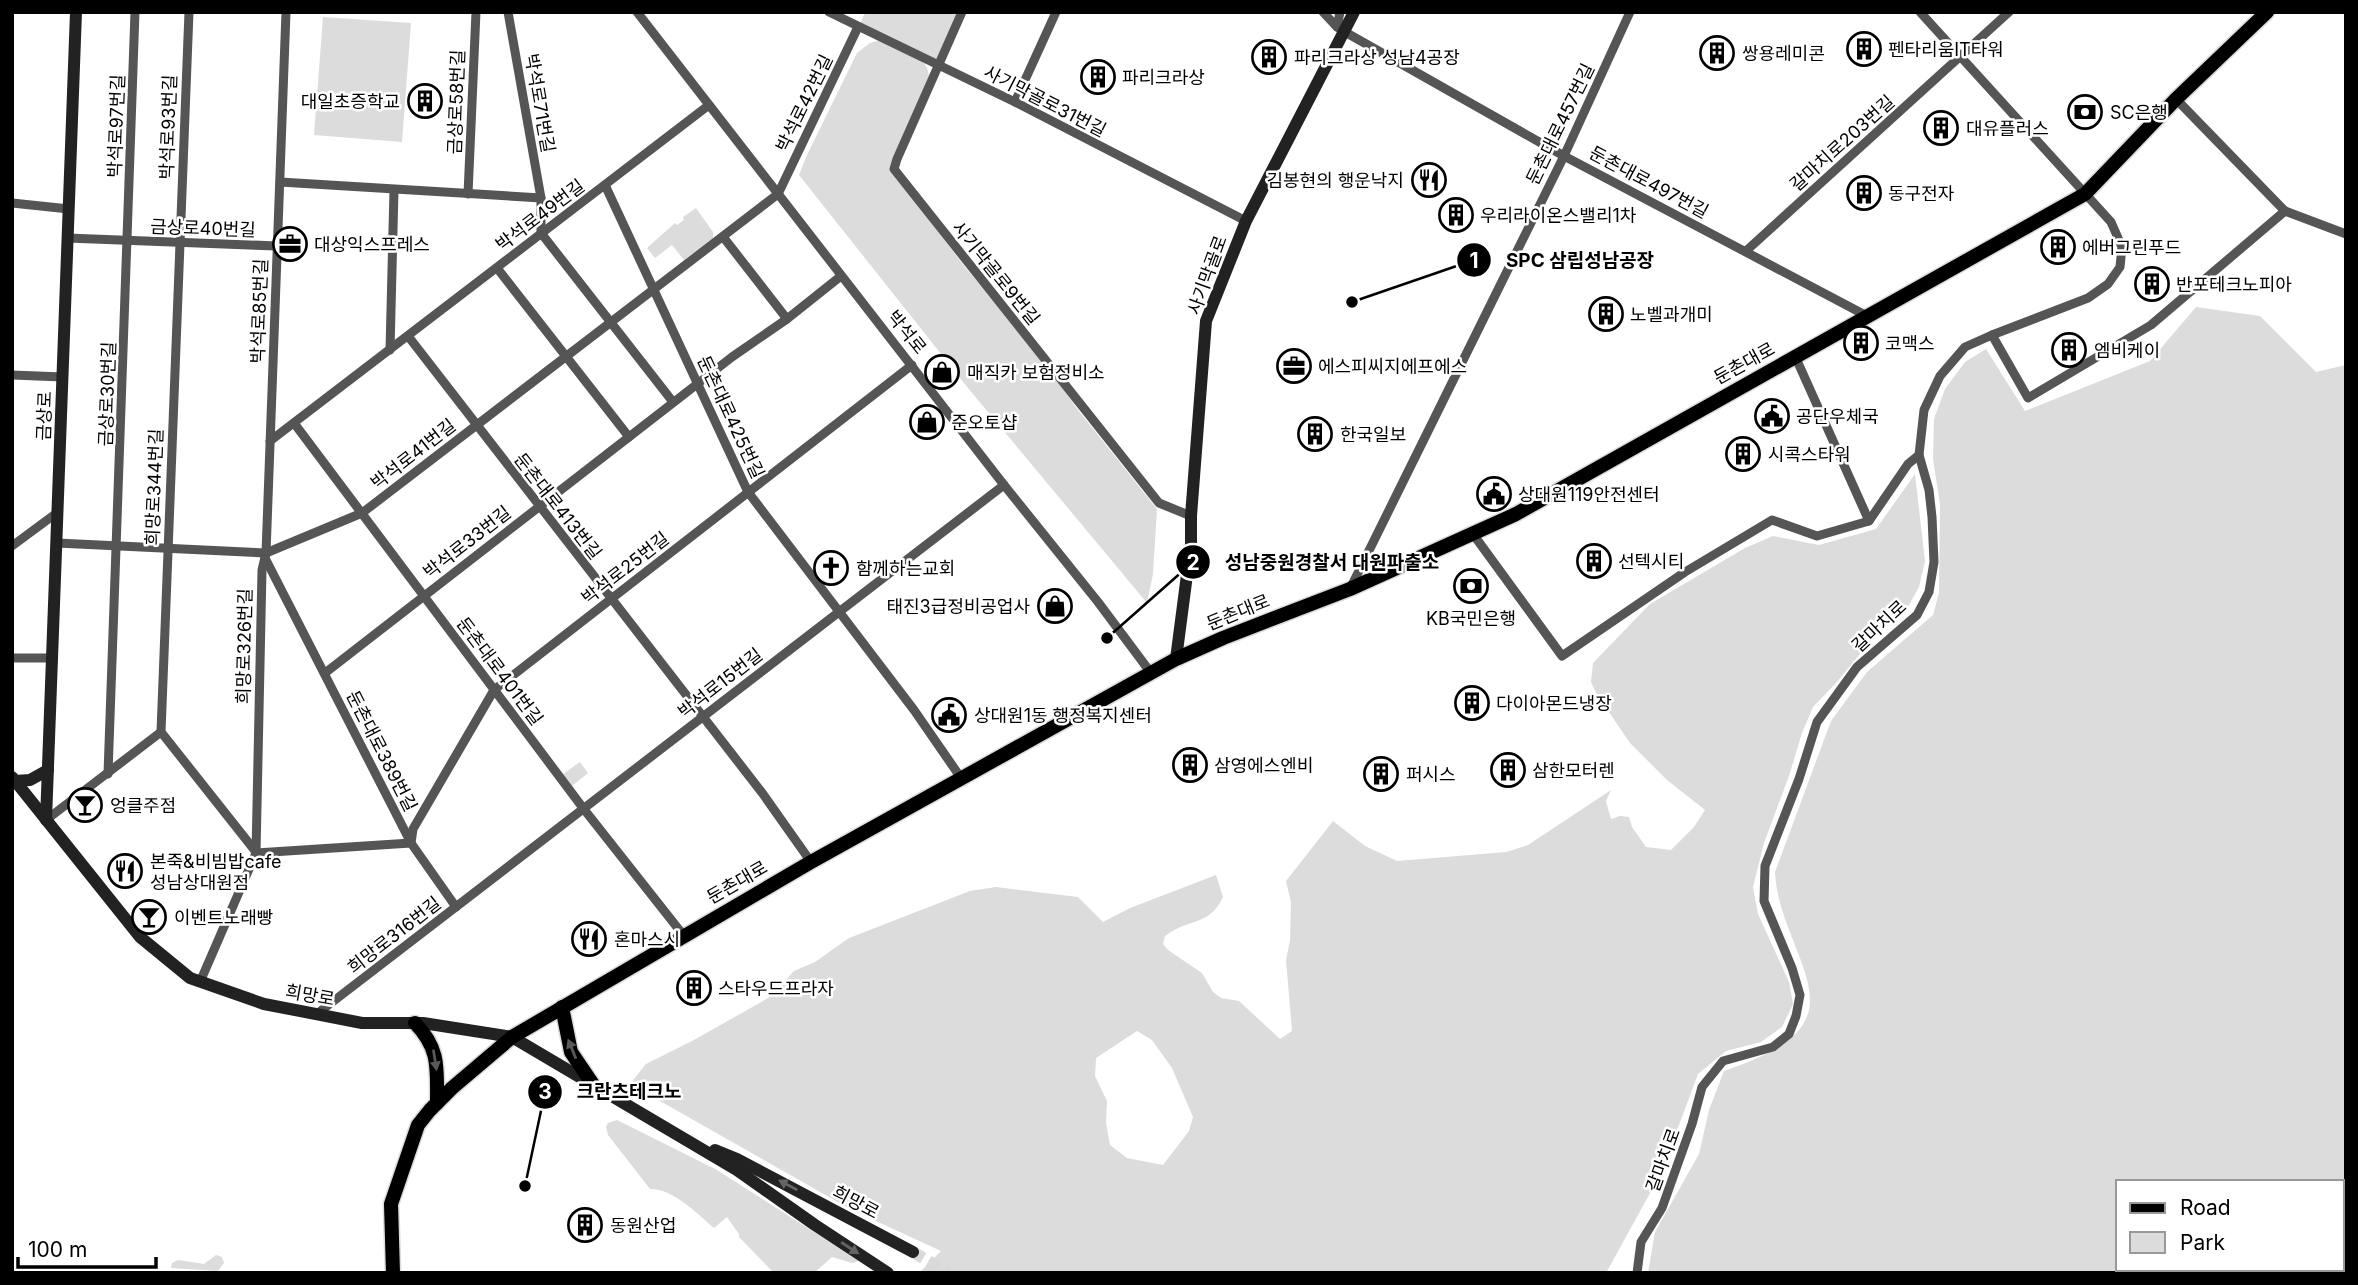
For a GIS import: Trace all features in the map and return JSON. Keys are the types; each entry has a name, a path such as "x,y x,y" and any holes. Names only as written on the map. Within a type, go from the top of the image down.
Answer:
{"main road":[{"name":"둔촌대로","path":"393,1273 391,1204 418,1125 437,1102 512,1037 811,862 1176,659 1350,589 1516,514 2085,194 2176,99 2267,12"},
{"path":"562,1007 571,1052 594,1086"},
{"path":"415,1023 432,1043 437,1069 437,1102"}],"street":[{"name":"금상로","path":"46,820 76,12"},
{"name":"박석로97번길","path":"128,241 135,12"},
{"name":"박석로93번길","path":"179,242 189,12"},
{"name":"박석로85번길","path":"270,441 286,12"},
{"name":"금상로58번길","path":"468,194 476,12"},
{"name":"박석로71번길","path":"508,12 541,198 541,233"},
{"name":"박석로","path":"637,12 1151,673"},
{"name":"사기막골로31번길","path":"829,12 1015,102 1246,221"},
{"name":"사기막골로9번길","path":"962,12 894,169 1159,503 1191,516"},
{"path":"1015,102 1056,12"},
{"name":"둔촌대로497번길","path":"1323,12 1341,30 1564,156 1867,316"},
{"path":"1340,12 1341,30"},
{"name":"사기막골로","path":"1176,659 1191,544 1206,321 1246,221 1341,30 1354,12"},
{"name":"둔촌대로457번길","path":"1350,589 1564,156 1630,12"},
{"name":"갈마치로","path":"1637,1273 1641,1242 1662,1208 1692,1125 1702,1087 1723,1061 1773,1047 1789,1034 1796,1016 1800,995 1792,968 1764,901 1765,866 1799,779 1816,722 1857,667 1917,615 1929,593 1934,562 1933,517 1919,455 1924,410 1940,376 1965,347 2088,298 2108,284 2120,267 2122,247 2112,222 1920,12"},
{"name":"갈마치로203번길","path":"1746,251 2009,12"},
{"name":"박석로42번길","path":"778,194 859,27"},
{"path":"2176,99 2286,211 2346,234"},
{"name":"박석로49번길","path":"270,441 709,106"},
{"path":"281,182 541,198"},
{"name":"둔촌대로425번길","path":"605,185 748,492 915,710 961,778"},
{"path":"390,350 394,190"},
{"name":"박석로41번길","path":"265,556 362,513 778,194"},
{"path":"12,203 69,209"},
{"path":"1992,335 2028,398 2151,325 2286,211"},
{"path":"541,233 673,402"},
{"name":"금상로40번길","path":"67,238 277,246"},
{"path":"724,238 787,319"},
{"name":"금상로40번길","path":"125,316 128,241"},
{"name":"희망로344번길","path":"161,732 179,242"},
{"path":"497,268 629,437"},
{"name":"박석로33번길","path":"325,673 673,402 841,276"},
{"name":"금상로30번길","path":"108,774 125,316"},
{"name":"둔촌대로413번길","path":"408,336 763,794 811,862"},
{"path":"1795,356 1869,521"},
{"name":"박석로25번길","path":"411,843 414,829 494,690 912,365"},
{"path":"12,375 63,377"},
{"name":"둔촌대로401번길","path":"294,423 583,808 684,936"},
{"name":"희망로326번길","path":"200,982 256,853 262,570 265,556 270,441"},
{"path":"1473,534 1562,656 1685,572 1772,520 1817,536 1869,521 1908,464 1919,455"},
{"name":"박석로15번길","path":"456,907 1004,485"},
{"path":"12,546 58,512"},
{"path":"57,543 265,556"},
{"name":"둔촌대로389번길","path":"265,556 318,665 325,673 411,843 456,907"},
{"path":"12,657 53,658"},
{"path":"46,820 161,732 256,853 411,843"},
{"path":"14,779 30,780 48,770"},
{"name":"희망로","path":"14,779 140,937 190,978 264,1004 362,1023 415,1023 512,1037 737,1170 888,1273"},
{"name":"희망로316번길","path":"318,1013 456,907"},
{"name":"희망로","path":"669,1131 737,1159 913,1252"}],"green space":[{"path":"865,12 962,12 938,64 859,27"},
{"path":"323,17 411,23 402,142 314,135"},
{"path":"880,40 917,57 927,68 929,76 891,170 965,267 1041,357 1078,410 1157,509 1153,574 1147,603 968,388 799,175 857,53 870,43"},
{"path":"696,208 713,232 713,238 684,260 672,245 655,258 647,248"},
{"path":"2196,307 2260,316 2316,372 2346,365 2346,1273 1648,1273 1655,1232 1699,1154 1709,1110 1724,1071 1779,1047 1801,1027 1808,1015 1808,985 1781,906 1775,872 1831,721 1867,672 1933,615 1939,593 1940,504 1933,459 1934,419 1945,389 1965,362 1986,349 2025,411 2150,361"},
{"path":"1915,474 1925,561 1919,587 1909,605 1867,645 1813,707 1764,843 1753,887 1758,914 1789,982 1793,1004 1782,1027 1761,1042 1726,1051 1698,1074 1667,1157 1606,1273 919,1273 941,1251 852,1210 630,1084 646,1064 770,997 794,971 815,962 849,938 970,891 996,887 1078,897 1103,922 1130,908 1216,875 1223,897 1217,907 1205,918 1165,936 1163,944 1202,973 1213,992 1221,998 1239,1001 1280,1039 1292,1031 1286,960 1290,940 1291,902 1286,881 1333,821 1365,846 1397,861 1506,852 1528,845 1611,790 1606,801 1611,819 1629,817 1632,827 1646,847 1671,850 1694,827 1705,810 1667,780 1630,743 1596,693 1591,682 1593,663 1650,604 1745,548 1773,536 1819,545 1876,529","holes":["1137,1031 1152,1040 1172,1068 1193,1117 1189,1131 1163,1165 1127,1158 1110,1145 1106,1123 1107,1101 1095,1076 1096,1058"]},
{"path":"580,762 588,773 572,786 563,774"},
{"path":"617,1120 717,1170 859,1261 852,1263 832,1257 814,1273 774,1273 739,1237 727,1217 714,1228 676,1197 650,1189 608,1135 608,1123"},
{"path":"216,1255 222,1257 224,1263 218,1271 171,1268 172,1263 178,1260 204,1264"}],"tunnel":[{"path":"913,1252 948,1273"}],"place":[{"name":"펜타리움IT타워","path":"1864,49"},
{"name":"쌍용레미콘","path":"1717,53"},
{"name":"파리크라상 성남4공장","path":"1269,57"},
{"name":"파리크라상","path":"1098,77"},
{"name":"대일초증학교","path":"425,101"},
{"name":"SC은행","path":"2085,112"},
{"name":"대유플러스","path":"1941,128"},
{"name":"김봉현의 행운낙지","path":"1429,180"},
{"name":"동구전자","path":"1864,193"},
{"name":"우리라이온스밸리1차","path":"1456,215"},
{"name":"대상익스프레스","path":"290,244"},
{"name":"에버그린푸드","path":"2058,247"},
{"name":"반포테크노피아","path":"2152,284"},
{"name":"SPC 삼립성남공장","path":"1352,302"},
{"name":"노벨과개미","path":"1606,314"},
{"name":"코맥스","path":"1861,343"},
{"name":"엠비케이","path":"2069,350"},
{"name":"에스피씨지에프에스","path":"1294,366"},
{"name":"매직카 보험정비소","path":"942,372"},
{"name":"공단우체국","path":"1772,416"},
{"name":"준오토샵","path":"927,422"},
{"name":"한국일보","path":"1315,434"},
{"name":"시콕스타워","path":"1743,454"},
{"name":"상대원119안전센터","path":"1494,494"},
{"name":"선텍시티","path":"1594,561"},
{"name":"함께하는교회","path":"831,568"},
{"name":"KB국민은행","path":"1471,586"},
{"name":"태진3급정비공업사","path":"1055,606"},
{"name":"성남중원경찰서 대원파출소","path":"1107,638"},
{"name":"다이아몬드냉장","path":"1472,703"},
{"name":"상대원1동 행정복지센터","path":"949,715"},
{"name":"삼영에스엔비","path":"1190,765"},
{"name":"삼한모터렌","path":"1508,770"},
{"name":"퍼시스","path":"1381,774"},
{"name":"엉클주점","path":"85,805"},
{"name":"본죽&비빔밥cafe 성남상대원점","path":"125,871"},
{"name":"이벤트노래빵","path":"149,917"},
{"name":"혼마스시","path":"589,939"},
{"name":"스타우드프라자","path":"694,988"},
{"name":"크란츠테크노","path":"525,1186"},
{"name":"동원산업","path":"585,1225"}]}
